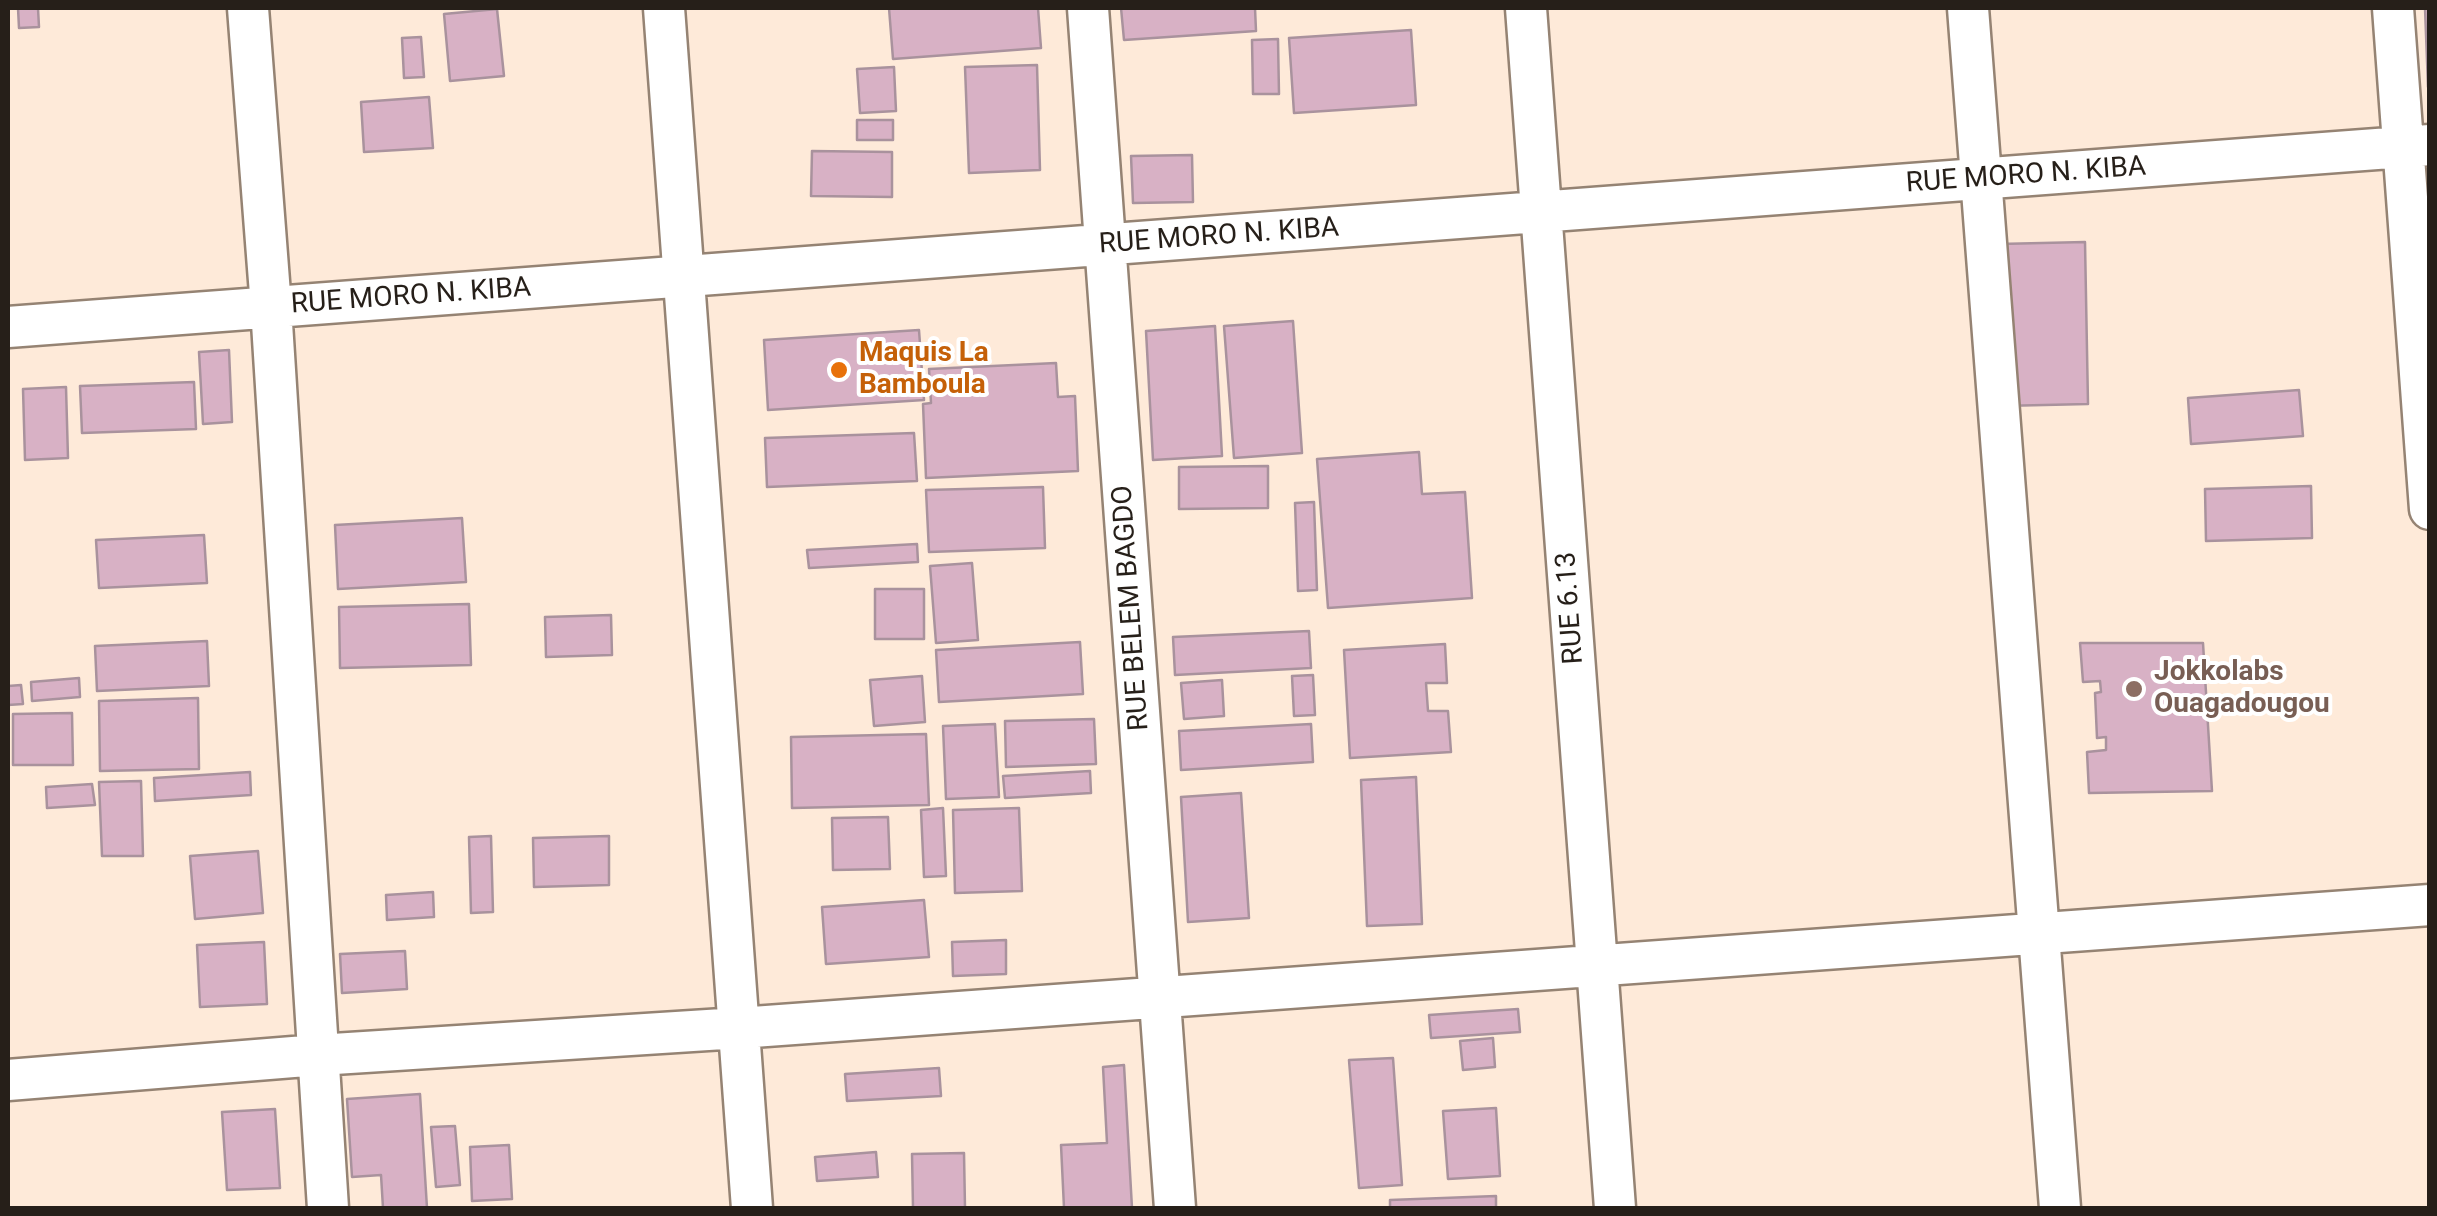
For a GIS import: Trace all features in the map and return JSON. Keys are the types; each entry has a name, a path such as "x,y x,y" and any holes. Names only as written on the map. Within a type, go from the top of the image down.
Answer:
{"street":[{"path":"248,8 271,307 328,1208"},
{"path":"664,8 752,1208"},
{"name":"RUE BELEM BAGDO","path":"1088,8 1176,1208"},
{"name":"RUE 6.13","path":"1526,8 1615,1208"},
{"path":"1968,8 2060,1208"},
{"path":"2393,8 2416,146 2430,509"},
{"name":"RUE MORO N. KIBA","path":"8,327 2416,146"},
{"path":"8,1080 2430,905"}],"building":[{"path":"18,8 38,8 39,27 19,28"},
{"path":"889,8 1038,8 1041,48 893,59"},
{"path":"1121,8 1255,8 1256,31 1124,40"},
{"path":"2425,8 2430,8 2430,87 2428,87"},
{"path":"497,9 504,76 450,81 444,14"},
{"path":"1411,30 1416,105 1294,113 1289,38"},
{"path":"421,37 424,77 404,78 402,38"},
{"path":"1278,39 1279,94 1253,94 1252,40"},
{"path":"1037,65 1040,170 969,173 965,67"},
{"path":"894,67 896,111 860,113 857,69"},
{"path":"429,97 433,148 364,152 361,102"},
{"path":"857,120 893,120 893,140 857,140"},
{"path":"812,151 892,152 892,197 811,196"},
{"path":"1192,155 1193,202 1133,203 1131,156"},
{"path":"2085,242 2088,404 2001,406 1999,244"},
{"path":"1293,321 1302,453 1234,458 1224,326"},
{"path":"1215,326 1222,456 1153,460 1146,331"},
{"path":"919,330 924,400 768,410 764,340"},
{"path":"229,350 232,422 203,424 199,352"},
{"path":"1056,363 1058,397 1075,396 1078,471 926,478 923,404 931,403 929,369"},
{"path":"194,382 196,429 82,433 80,386"},
{"path":"66,387 68,458 25,460 23,389"},
{"path":"2299,390 2303,436 2191,444 2188,398"},
{"path":"914,433 917,481 767,487 765,438"},
{"path":"1419,452 1422,494 1465,492 1472,598 1328,608 1317,459"},
{"path":"1268,466 1268,508 1179,509 1179,467"},
{"path":"2311,486 2312,538 2206,541 2205,489"},
{"path":"1043,487 1045,548 929,552 926,490"},
{"path":"1314,502 1317,590 1298,591 1295,503"},
{"path":"462,518 466,582 338,589 335,525"},
{"path":"204,535 207,583 99,588 96,540"},
{"path":"917,544 918,562 809,568 807,550"},
{"path":"972,563 978,640 936,643 930,566"},
{"path":"875,589 924,589 924,639 875,639"},
{"path":"469,604 471,665 340,668 339,607"},
{"path":"611,615 612,655 546,657 545,617"},
{"path":"1309,631 1311,668 1175,675 1173,637"},
{"path":"207,641 209,686 97,691 95,646"},
{"path":"1080,642 1083,694 939,702 936,650"},
{"path":"2080,643 2203,643 2212,791 2089,793 2087,752 2106,750 2106,737 2097,738 2095,693 2101,692 2100,681 2083,682"},
{"path":"1445,644 1447,683 1426,683 1428,711 1448,711 1451,752 1350,758 1344,650"},
{"path":"1313,675 1315,715 1294,716 1292,676"},
{"path":"922,676 925,722 874,726 870,680"},
{"path":"79,678 80,697 32,701 31,682"},
{"path":"1222,680 1224,716 1184,719 1181,683"},
{"path":"21,685 23,704 8,705 8,686"},
{"path":"198,698 199,769 100,771 99,701"},
{"path":"72,713 73,765 13,765 13,714"},
{"path":"1094,719 1096,764 1006,767 1005,721"},
{"path":"995,724 999,797 946,799 943,726"},
{"path":"1311,724 1313,762 1181,770 1179,731"},
{"path":"926,734 929,805 792,808 791,737"},
{"path":"1090,771 1091,793 1005,798 1003,776"},
{"path":"250,772 251,795 155,801 154,778"},
{"path":"1416,777 1422,924 1367,926 1361,780"},
{"path":"141,781 143,856 102,856 99,782"},
{"path":"92,784 95,805 47,808 46,787"},
{"path":"1241,793 1249,918 1188,922 1181,797"},
{"path":"943,808 946,876 924,877 921,810"},
{"path":"1019,808 1022,891 955,893 953,810"},
{"path":"888,817 890,869 833,870 832,818"},
{"path":"491,836 493,912 471,913 469,837"},
{"path":"609,836 609,885 534,887 533,838"},
{"path":"258,851 263,913 195,919 190,856"},
{"path":"433,892 434,917 387,920 386,895"},
{"path":"924,900 929,957 826,964 822,907"},
{"path":"1006,940 1006,974 953,976 952,942"},
{"path":"264,942 267,1004 200,1007 197,945"},
{"path":"405,951 407,989 342,993 340,954"},
{"path":"1518,1009 1520,1032 1431,1038 1429,1015"},
{"path":"1493,1038 1495,1067 1463,1070 1460,1041"},
{"path":"1393,1058 1402,1185 1359,1188 1349,1060"},
{"path":"1124,1065 1132,1208 1064,1208 1061,1145 1107,1143 1103,1067"},
{"path":"939,1068 941,1096 847,1101 845,1074"},
{"path":"420,1094 427,1208 383,1208 381,1175 352,1177 347,1099"},
{"path":"1496,1108 1500,1176 1448,1179 1443,1111"},
{"path":"275,1109 280,1188 227,1190 222,1112"},
{"path":"455,1126 460,1185 436,1187 431,1127"},
{"path":"509,1145 512,1199 472,1201 470,1147"},
{"path":"876,1152 878,1177 817,1181 815,1157"},
{"path":"964,1153 965,1208 913,1208 912,1154"},
{"path":"1496,1196 1496,1208 1390,1208 1390,1200"}],"place":[{"name":"Maquis La Bamboula","path":"839,370"},
{"name":"Jokkolabs Ouagadougou","path":"2134,689"}]}
